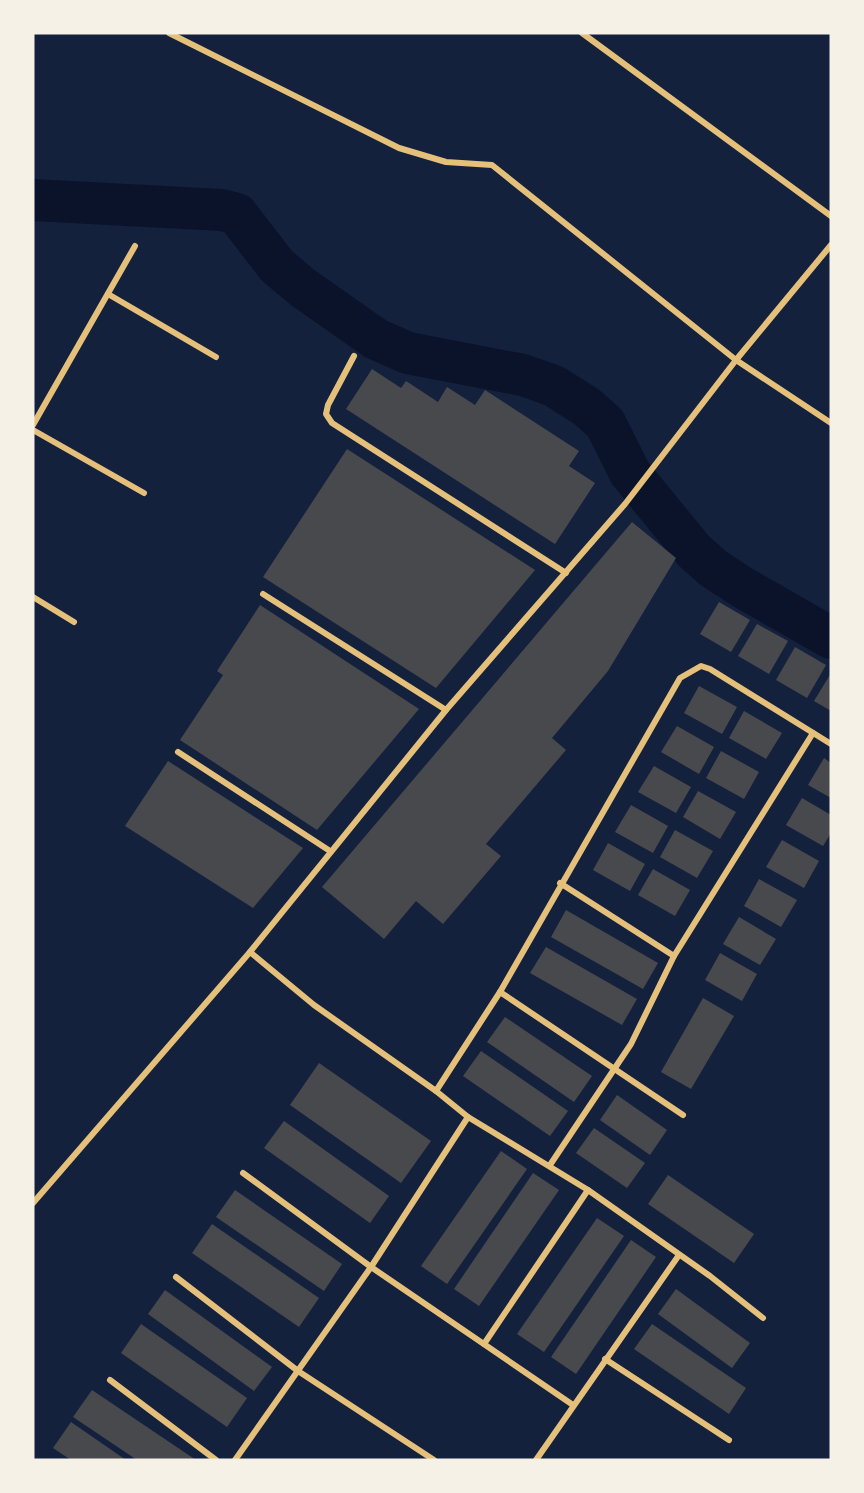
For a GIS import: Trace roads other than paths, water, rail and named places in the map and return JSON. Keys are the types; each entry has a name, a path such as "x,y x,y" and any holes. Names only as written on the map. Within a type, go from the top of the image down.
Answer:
{"street":[{"path":"169,33 399,148 446,162 492,165 736,360 831,423"},
{"path":"582,33 831,216"},
{"path":"33,1203 250,952 446,710 625,504 736,360 831,245"},
{"path":"33,425 135,246"},
{"path":"108,294 216,357"},
{"path":"354,356 328,405 327,414 332,423 566,573"},
{"path":"33,430 144,493"},
{"path":"263,594 446,710"},
{"path":"33,597 74,622"},
{"path":"436,1091 500,992 560,883 680,678 701,666 710,669 831,744"},
{"path":"550,1165 631,1044 674,956 813,733"},
{"path":"178,752 330,851"},
{"path":"560,883 674,956"},
{"path":"250,952 336,1021 436,1091 468,1117 588,1190 763,1318"},
{"path":"500,992 683,1115"},
{"path":"235,1460 371,1267 468,1117"},
{"path":"243,1173 371,1267 573,1405"},
{"path":"484,1344 588,1190"},
{"path":"536,1460 679,1255"},
{"path":"176,1277 298,1371 434,1460"},
{"path":"605,1359 729,1440"},
{"path":"110,1380 216,1460"}],"waterway":[{"path":"33,200 222,210 237,214 277,266 302,287 376,339 408,353 523,375 554,386 587,407 605,423 630,473 694,551 713,568 742,587 831,638"}]}
